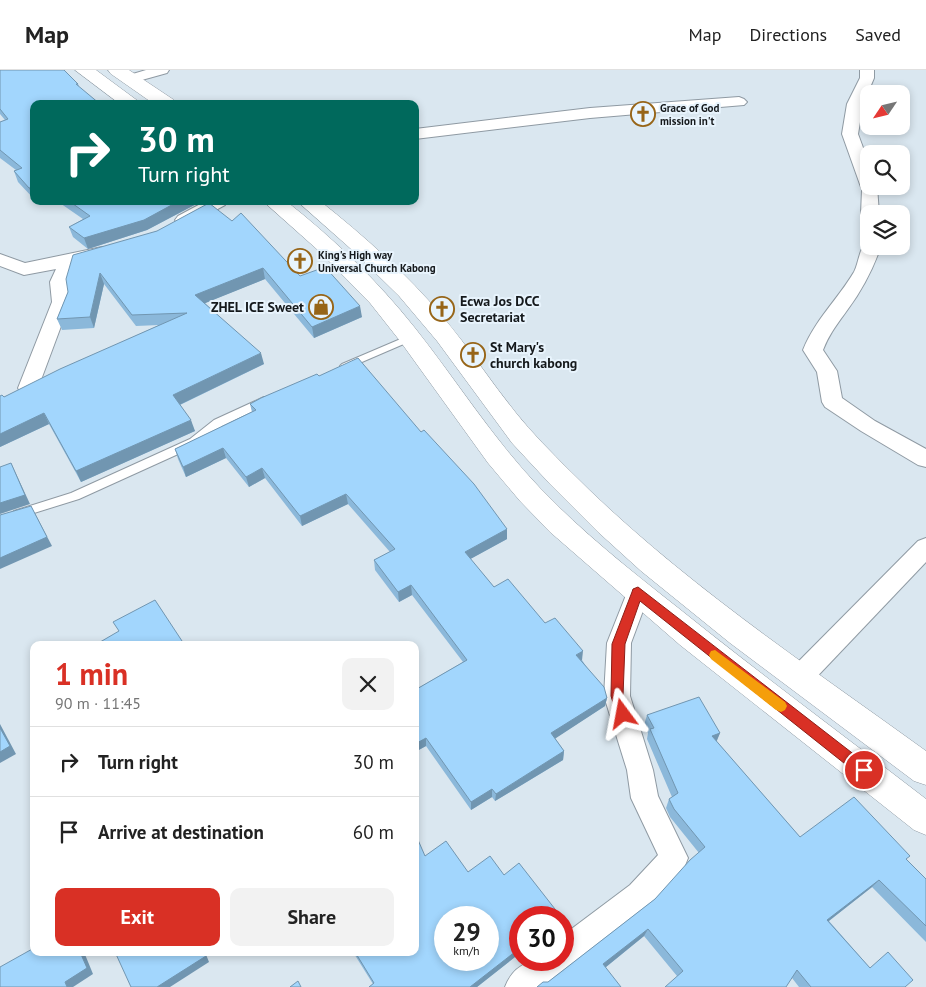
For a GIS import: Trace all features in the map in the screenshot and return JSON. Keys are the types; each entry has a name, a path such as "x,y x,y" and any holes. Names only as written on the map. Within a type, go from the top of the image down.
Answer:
{"street":[{"path":"84,70 127,100"},
{"path":"124,74 162,70"},
{"path":"867,70 867,78 855,104 850,134 870,190 870,205"},
{"path":"124,74 161,100"},
{"path":"419,134 590,113 739,102"},
{"path":"170,227 211,205"},
{"path":"278,205 339,256 387,309 471,424 530,494 576,539 701,644 926,819"},
{"path":"312,205 377,259 406,290 436,324 530,446 604,521 693,597 926,770"},
{"path":"3,264 24,269 84,258 119,247"},
{"path":"869,255 864,270 842,304 820,332 813,350 827,371 832,402 868,426 926,459"},
{"path":"28,388 62,302 60,282 68,261"},
{"path":"800,677 926,547"},
{"path":"574,946 640,895 674,858 661,835 645,798 640,770 617,696 618,644 638,592"},
{"path":"520,987 541,971"}],"lane":[{"path":"338,369 410,338"},
{"path":"9,517 75,496 194,442 226,419 275,396"}],"building":[{"path":"0,70 64,70 78,84 76,84 95,100 30,100 29,188 14,171 22,168 0,150 0,122 8,119 0,109"},
{"path":"75,205 172,205 144,220 84,238 69,227 90,216"},
{"path":"205,205 212,205 232,221 241,213 300,276 325,267 360,306 312,327 263,268 195,295 261,353 173,395 191,420 76,471 44,413 0,434 0,396 4,397 60,369 187,313 132,315 100,273 90,317 57,319 68,292 66,279 73,255 157,231"},
{"path":"358,358 421,432 424,430 474,484 507,529 465,552 494,587 508,579 545,623 555,618 583,651 576,655 604,687 607,698 551,733 564,751 496,794 492,789 471,802 426,738 419,742 419,688 467,660 411,585 398,592 374,560 395,549 346,494 300,516 262,468 246,477 223,448 183,467 175,449 256,410 250,404 261,398 317,374 319,376"},
{"path":"11,463 25,495 0,503 0,467"},
{"path":"31,506 47,537 0,558 0,515"},
{"path":"155,600 182,641 102,641 119,631 113,622"},
{"path":"699,697 720,733 712,736 800,837 854,797 910,856 906,859 926,879 926,926 879,880 827,920 870,968 888,952 913,980 905,987 811,987 797,970 786,987 665,987 683,971 648,929 603,964 621,987 537,987 543,982 548,982 562,971 574,971 574,962 655,899 690,860 705,847 674,809 669,799 678,793 650,729 654,728 647,715"},
{"path":"0,728 10,746 0,752"},
{"path":"446,841 468,872 490,856 504,875 519,863 553,906 509,906 509,957 499,964 499,906 434,906 434,971 491,971 470,987 369,987 374,983 357,956 419,956 419,842 425,856"},
{"path":"30,950 30,956 82,956 87,968 65,982 67,987 0,987 0,967"},
{"path":"117,956 206,956 157,987 131,987"},
{"path":"298,981 301,987 290,987"}],"slow traffic":[{"path":"715,655 781,706"}],"place":[{"name":"Grace of God mission in't","path":"643,114"},
{"name":"King's High way Universal Church Kabong","path":"300,261"},
{"name":"ZHEL ICE Sweet","path":"321,307"},
{"name":"Ecwa Jos DCC Secretariat","path":"442,309"},
{"name":"St Mary's church kabong","path":"473,355"}],"route":[{"path":"623,714 617,696 618,644 638,592 693,638 864,770"}]}
